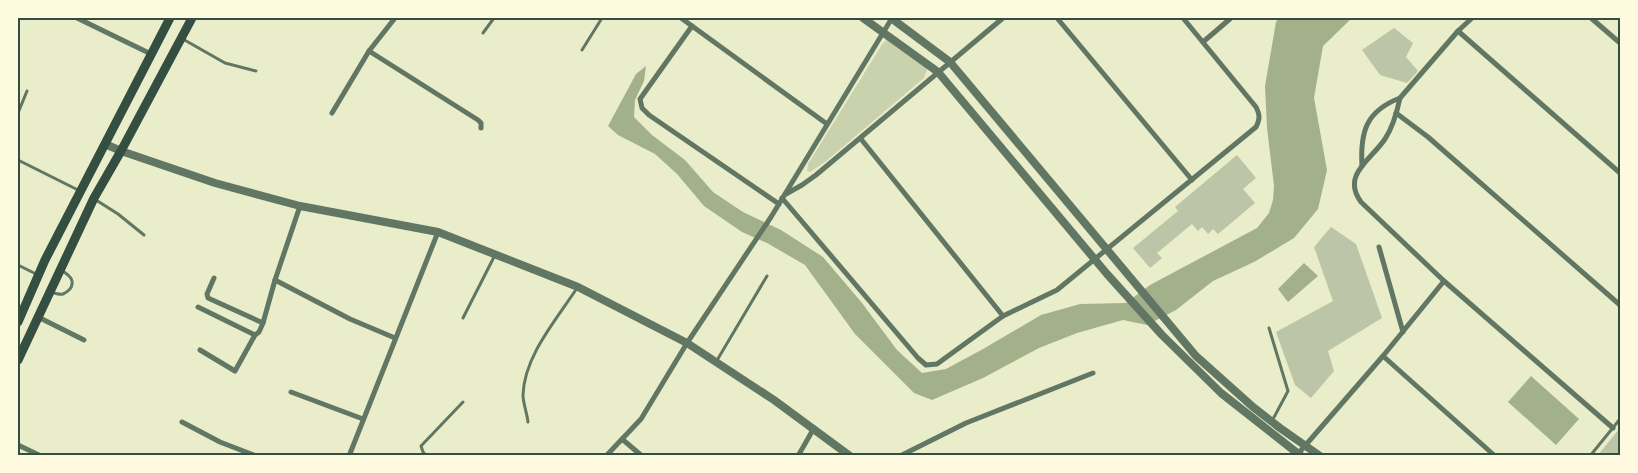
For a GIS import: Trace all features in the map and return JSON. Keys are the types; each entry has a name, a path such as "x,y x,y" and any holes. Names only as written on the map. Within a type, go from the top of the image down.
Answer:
{"main road":[{"path":"18,322 45,260 170,18"},
{"path":"18,360 94,198 192,18"},
{"path":"45,260 61,270"}],"street":[{"path":"76,18 151,54"},
{"path":"332,113 370,51 395,18"},
{"path":"681,18 827,124"},
{"path":"863,18 938,72 1162,335 1221,393 1299,455 1444,281"},
{"path":"606,456 641,419 687,343 771,217 892,18 950,62 1196,356 1224,382 1272,421 1320,456"},
{"path":"784,196 816,175 861,139 1003,18"},
{"path":"1056,18 1192,180"},
{"path":"784,196 918,358 926,365 937,364 1003,316 1057,290 1256,127 1260,120 1256,107 1183,18"},
{"path":"1203,42 1231,18"},
{"path":"1362,167 1362,138 1373,115 1400,98 1458,31 1472,18"},
{"path":"1591,18 1620,44"},
{"path":"692,26 640,99 642,108 649,116 779,204"},
{"path":"1458,31 1620,172"},
{"path":"370,51 478,120 481,123 481,128"},
{"path":"1400,98 1396,113 1385,138 1358,172 1353,183 1358,198 1444,281 1613,428"},
{"path":"1396,113 1428,137 1620,305"},
{"path":"861,139 1003,316"},
{"path":"106,144 121,151 215,183 300,206 438,232 578,287 687,343 814,428 850,456"},
{"path":"200,350 235,371 264,323 275,280 300,206"},
{"path":"349,456 438,232"},
{"path":"1379,247 1403,332"},
{"path":"214,278 207,294 208,298 264,323"},
{"path":"275,280 350,319 395,338"},
{"path":"198,307 255,335"},
{"path":"38,317 84,340"},
{"path":"1383,356 1495,456"},
{"path":"900,456 966,423 1093,373"},
{"path":"291,392 363,419"},
{"path":"182,422 220,442 256,456"},
{"path":"798,456 814,428"},
{"path":"622,439 642,456"},
{"path":"18,445 41,456"}],"lane":[{"path":"483,33 494,18"},
{"path":"582,50 602,18"},
{"path":"181,38 225,63 256,71"},
{"path":"18,113 27,91"},
{"path":"18,160 80,191"},
{"path":"94,198 144,234"},
{"path":"462,318 495,254"},
{"path":"18,265 39,275"},
{"path":"50,292 62,294 71,288 72,278 61,270"},
{"path":"716,362 767,276"},
{"path":"528,422 523,396 526,372 535,351 578,287"},
{"path":"1269,328 1288,391 1272,421"},
{"path":"427,456 421,449 422,446 463,402"},
{"path":"1590,456 1620,419"}],"shaded area":[{"path":"1279,18 1352,18 1323,46 1314,98 1327,170 1318,209 1294,238 1254,262 1213,281 1176,310 1147,325 1123,320 1077,333 1039,348 983,378 932,400 914,393 855,334 805,265 767,243 742,232 704,206 677,174 655,154 618,135 608,126 636,74 646,66 644,81 635,100 634,117 652,135 685,160 713,192 743,212 781,230 823,257 862,303 897,350 922,373 946,369 1041,315 1080,304 1126,303 1150,285 1257,228 1269,213 1273,200 1274,186 1267,128 1265,86 1276,22"},
{"path":"887,40 893,40 926,65 927,70 924,78 825,162 810,172 807,171 808,164 883,43"},
{"path":"1304,263 1318,276 1288,302 1278,289"},
{"path":"1531,376 1579,419 1556,445 1508,402"}],"building":[{"path":"1394,28 1413,43 1406,57 1418,71 1407,83 1380,75 1362,50"},
{"path":"1237,155 1256,178 1243,189 1255,203 1218,234 1213,229 1208,234 1202,227 1198,231 1192,224 1157,253 1162,258 1150,268 1133,248 1178,211 1175,207"},
{"path":"1331,227 1356,244 1382,318 1328,351 1334,371 1311,398 1295,385 1276,332 1333,301 1314,247"},
{"path":"1620,428 1620,456 1597,456"}]}
